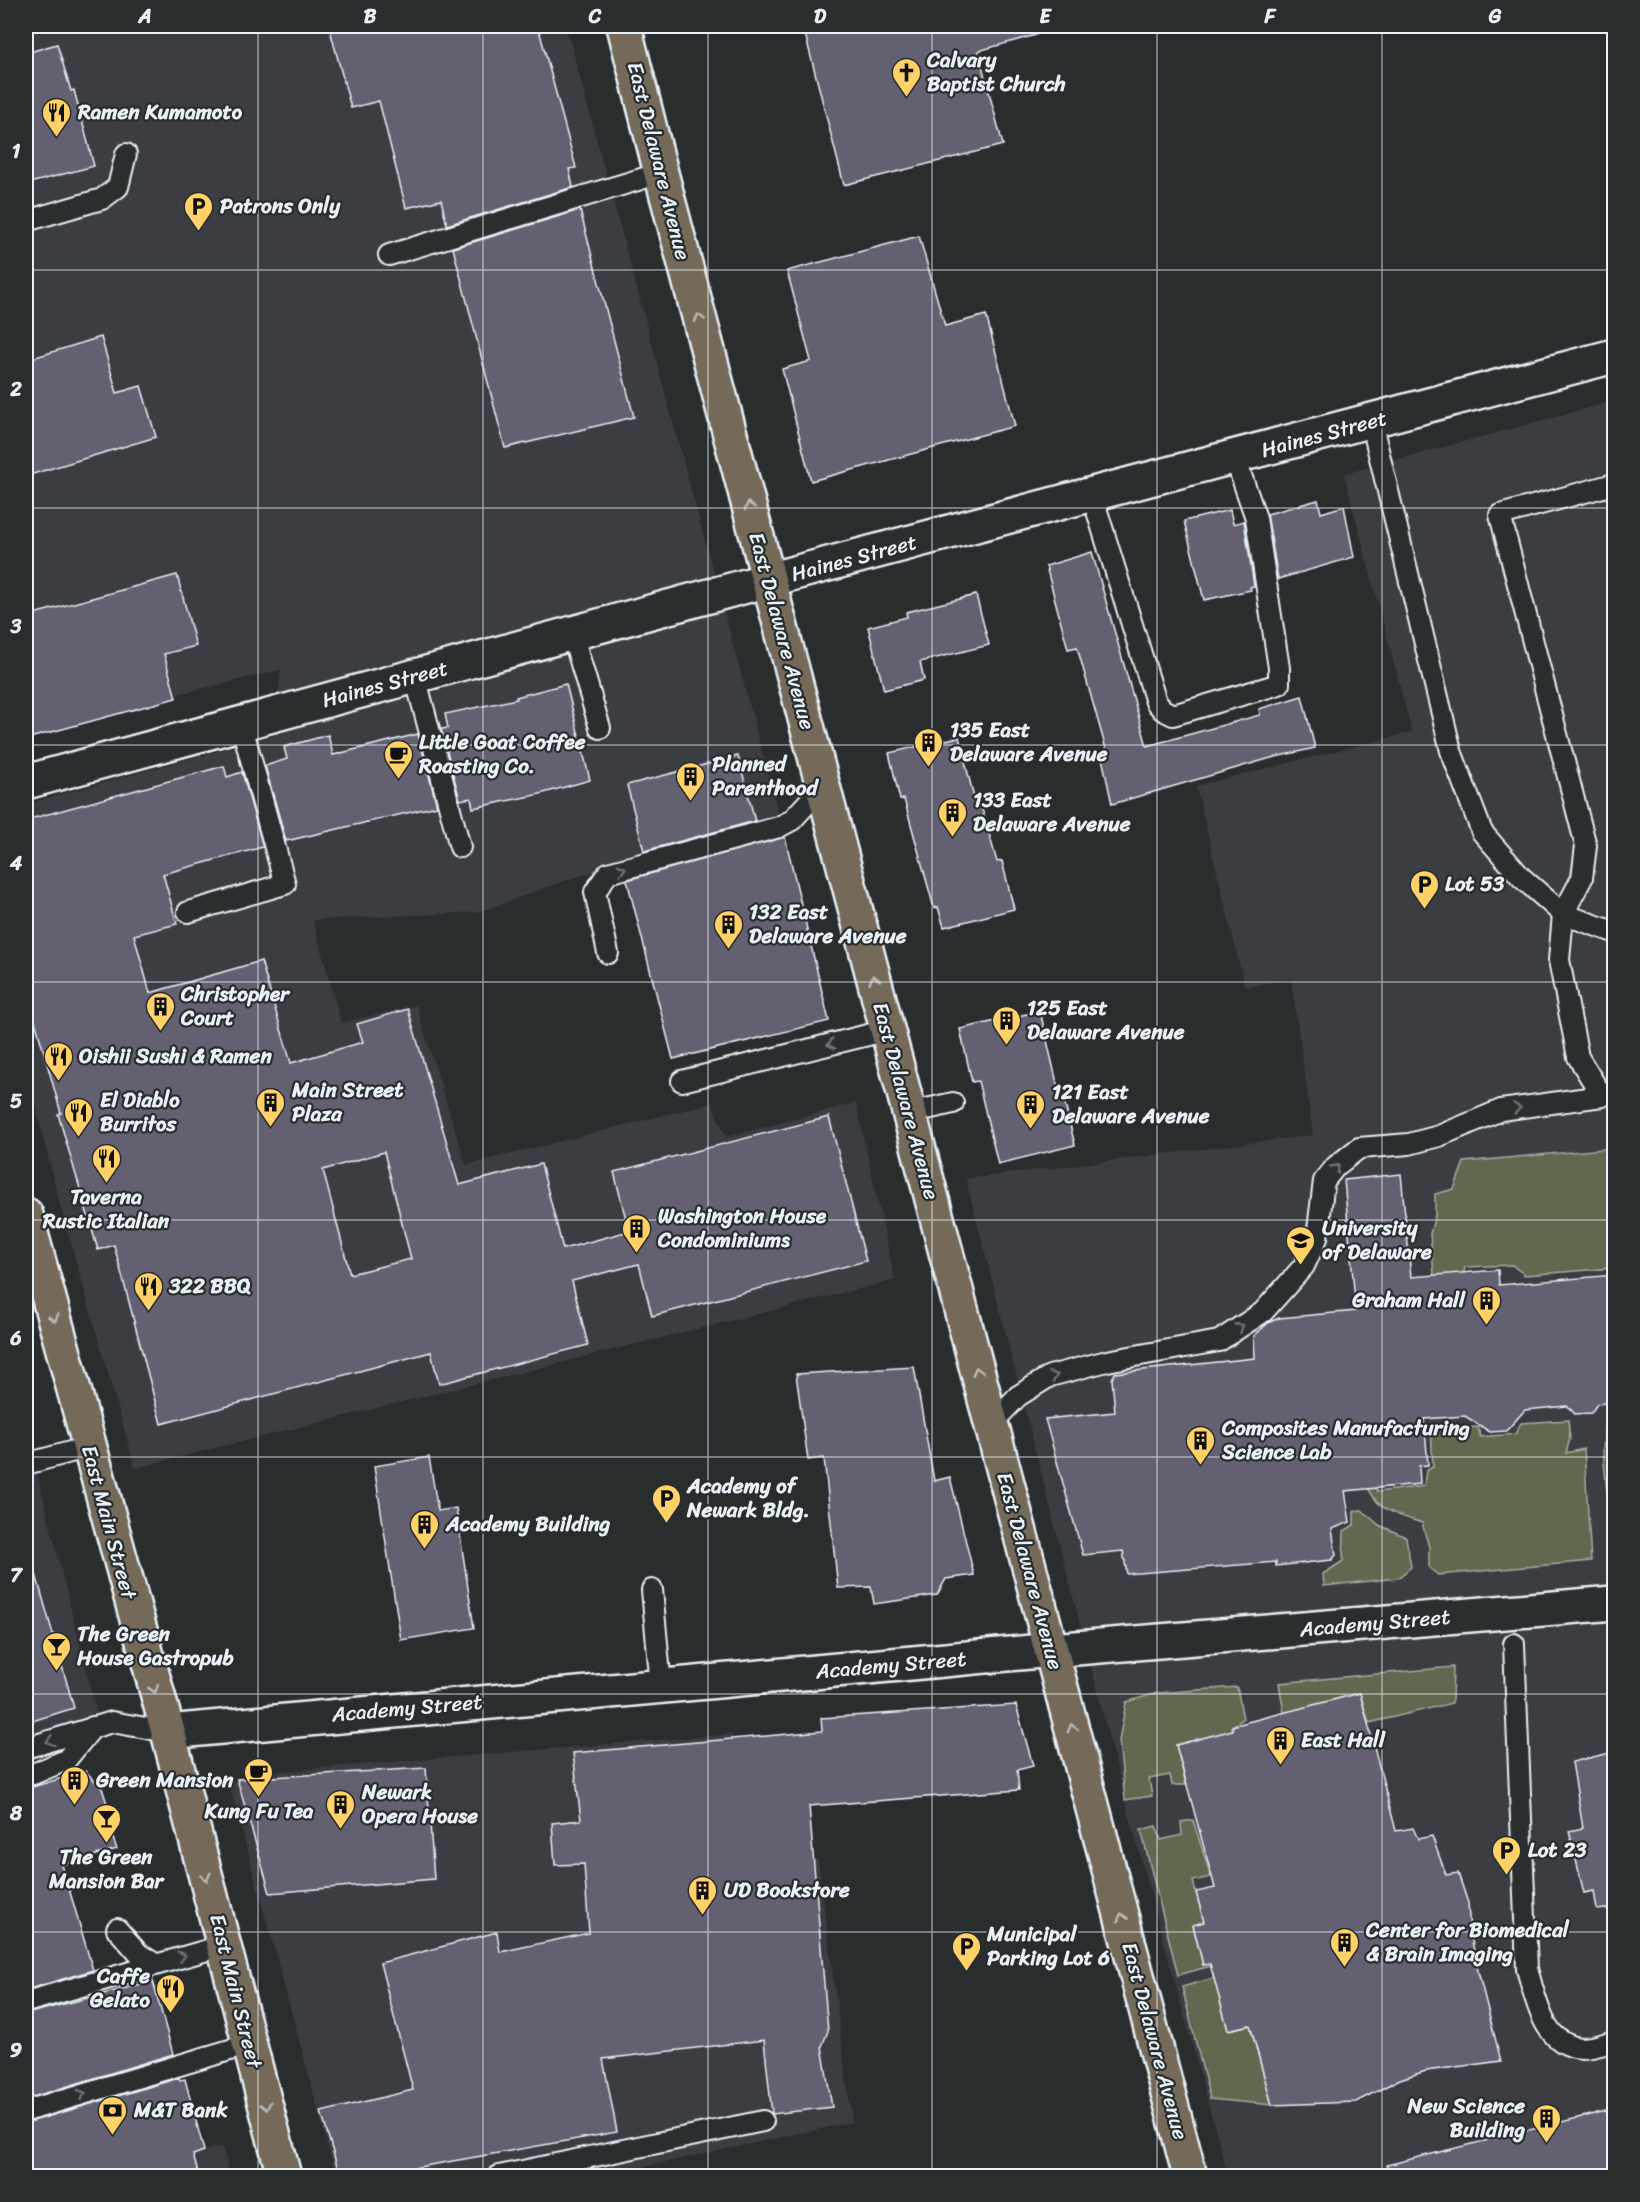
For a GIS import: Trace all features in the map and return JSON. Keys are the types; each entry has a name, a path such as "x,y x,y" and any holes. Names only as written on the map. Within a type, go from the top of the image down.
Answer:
{"main road":[{"name":"East Delaware Avenue","path":"624,26 1190,2176"},
{"name":"East Main Street","path":"26,1215 32,1264 89,1448 168,1732 284,2176"}],"street":[{"name":"Haines Street","path":"26,782 768,580 1236,458 1614,356"},
{"name":"Academy Street","path":"168,1732 1052,1650 1614,1603"}],"lane":[{"path":"26,221 102,199 118,187 126,154"},
{"path":"388,255 661,173"},
{"path":"1371,421 1451,751 1482,832 1521,877 1563,914 1614,932"},
{"path":"1092,495 1156,702 1162,711 1173,715 1279,684 1279,668 1256,518 1236,458"},
{"path":"1608,1093 1578,1057 1559,960 1563,914 1582,878 1586,846 1500,515 1614,484"},
{"path":"572,633 600,728"},
{"path":"415,676 460,847"},
{"path":"188,912 285,884 241,723"},
{"path":"608,953 595,892 608,873 779,827 792,820 823,786"},
{"path":"682,1081 888,1030"},
{"path":"991,1424 1018,1396 1050,1376 1107,1361 1219,1341 1263,1312 1304,1266 1317,1238 1324,1181 1336,1166 1359,1148 1409,1144 1439,1136 1501,1110 1608,1093"},
{"path":"909,1113 954,1102"},
{"path":"26,1464 89,1448"},
{"path":"652,1590 661,1686"},
{"path":"1514,1644 1527,1969 1541,2020 1563,2042 1581,2048 1614,2041"},
{"path":"26,1748 112,1722 168,1732"},
{"path":"33,1774 66,1760 93,1727"},
{"path":"117,1929 139,1954 155,1964"},
{"path":"26,2002 225,1945"},
{"path":"26,2111 250,2044"},
{"path":"499,2176 763,2121"}],"shaded area":[{"path":"26,26 566,26 779,815 567,880 479,912 313,920 341,1023 416,1005 466,1165 712,1103 726,1137 856,1103 895,1280 135,1468 60,1205 26,1067 26,804 272,736 281,670 26,730"},
{"name":"University of Delaware","path":"1614,401 1614,2176 1228,2176 1125,1800 966,1179 1313,1135 1291,979 1245,987 1196,786 1412,732 1344,474"},
{"path":"37,1473 98,1718 26,1740 26,1477"},
{"path":"732,1734 740,1865 818,1860 852,2122 602,2176 336,2176 229,1783 247,1774"},
{"path":"222,2146 230,2176 107,2176"}],"green space":[{"path":"1614,1148 1614,1268 1525,1275 1512,1265 1465,1267 1462,1281 1435,1284 1430,1234 1435,1215 1435,1194 1454,1189 1464,1162"},
{"path":"1614,1419 1613,1557 1603,1450 1606,1420"},
{"path":"1568,1420 1570,1439 1566,1453 1584,1449 1591,1561 1438,1575 1429,1568 1429,1547 1422,1523 1393,1513 1379,1504 1368,1489 1364,1478 1374,1476 1377,1492 1424,1486 1426,1471 1433,1467 1431,1430 1478,1427 1480,1437 1515,1434 1521,1423"},
{"path":"1362,1510 1379,1525 1406,1537 1411,1567 1398,1578 1324,1586 1323,1574 1343,1561 1344,1531 1354,1525 1354,1511"},
{"path":"1453,1667 1452,1703 1369,1723 1360,1694 1284,1713 1279,1683"},
{"path":"1237,1687 1243,1719 1232,1726 1233,1730 1176,1745 1186,1785 1172,1785 1170,1775 1149,1779 1152,1796 1125,1800 1119,1741 1126,1702 1157,1693"},
{"path":"1193,1820 1211,1877 1193,1881 1204,1922 1193,1926 1203,1965 1210,1964 1211,1966 1178,1975 1141,1830 1156,1826 1161,1840 1182,1835 1181,1822"},
{"path":"1214,1978 1228,2030 1250,2025 1272,2105 1210,2099 1182,1987"}],"building":[{"path":"329,26 538,26 576,168 569,169 573,187 447,225 441,200 406,208 379,101 351,108"},
{"name":"Calvary Baptist Church","path":"803,26 1034,26 1036,35 978,51 1003,145 844,185"},
{"path":"57,44 71,91 74,90 94,166 26,184 26,53"},
{"path":"580,210 634,417 505,448 453,248"},
{"path":"919,236 945,326 986,315 1015,426 811,481 782,369 811,361 787,271"},
{"path":"101,337 117,393 141,386 156,437 26,476 26,360"},
{"path":"1318,500 1321,513 1344,506 1354,557 1278,579 1267,514"},
{"path":"1230,510 1233,524 1244,521 1254,586 1250,587 1251,590 1204,600 1184,521"},
{"path":"1092,552 1147,746 1260,715 1259,709 1302,696 1315,748 1271,758 1112,804 1102,758 1108,756 1077,647 1068,649 1046,566"},
{"path":"177,575 196,646 164,654 176,698 26,739 26,616"},
{"path":"976,595 989,645 920,662 924,680 884,690 868,627 907,617 906,612"},
{"path":"566,684 590,780 540,794 473,808 471,798 460,800 441,729 448,728 445,714 517,699 516,697"},
{"path":"418,734 437,806 286,841 265,766 287,759 284,747 328,735 333,755"},
{"path":"959,737 976,806 981,805 997,862 1002,861 1014,909 944,927 938,907 934,908 904,799 900,800 889,753"},
{"name":"Planned Parenthood","path":"738,756 755,821 644,851 627,785"},
{"path":"224,766 227,777 242,772 263,847 163,874 177,924 134,935 150,993 261,961 291,1063 363,1042 357,1024 408,1009 459,1185 541,1164 563,1249 629,1231 614,1172 829,1117 866,1261 652,1316 639,1264 572,1281 588,1345 439,1384 431,1352 161,1424 114,1245 98,1250 58,1114 61,1113 26,989 26,820","holes":["384,1152 411,1259 350,1274 323,1170"]},
{"name":"132 East Delaware Avenue","path":"785,837 829,1021 673,1059 627,880"},
{"path":"1040,1011 1060,1096 1063,1096 1075,1145 998,1164 978,1081 972,1082 960,1029"},
{"path":"1401,1174 1411,1277 1498,1270 1499,1285 1614,1275 1614,1402 1597,1404 1591,1413 1575,1414 1567,1406 1525,1410 1506,1431 1490,1432 1465,1416 1424,1419 1428,1465 1419,1466 1420,1484 1345,1491 1350,1522 1332,1529 1336,1555 1332,1560 1276,1566 1276,1562 1127,1574 1123,1551 1083,1555 1045,1419 1115,1412 1112,1379 1115,1373 1255,1358 1254,1336 1268,1323 1279,1318 1356,1311 1344,1180"},
{"path":"914,1367 934,1481 950,1477 974,1575 946,1579 937,1595 874,1604 871,1587 838,1588 824,1458 808,1460 796,1374"},
{"name":"Academy Building","path":"429,1457 438,1511 456,1508 474,1628 401,1640 374,1466"},
{"path":"35,1571 74,1708 26,1723 26,1572"},
{"name":"Center for Biomedical & Brain Imaging","path":"1360,1693 1396,1831 1413,1828 1418,1839 1432,1836 1446,1875 1458,1873 1468,1903 1470,1931 1478,1971 1501,2061 1426,2071 1400,2079 1356,2102 1272,2105 1250,2025 1228,2030 1210,1964 1203,1965 1193,1925 1204,1922 1196,1892 1215,1888 1176,1745 1233,1730 1232,1726"},
{"name":"UD Bookstore","path":"1016,1705 1033,1766 1017,1770 1019,1790 809,1806 828,2031 822,2046 832,2107 772,2114 764,2040 603,2059 617,2132 368,2176 340,2176 321,2112 413,2090 380,1963 497,1932 500,1952 589,1933 584,1864 555,1865 552,1823 581,1820 573,1753 822,1731 821,1718"},
{"path":"1614,1752 1614,1908 1597,1910 1594,1891 1584,1893 1569,1831 1583,1828 1572,1762"},
{"name":"Newark Opera House","path":"426,1768 434,1879 270,1893 237,1779"},
{"path":"85,1771 102,1788 113,1823 110,1830 117,1849 62,1865 93,1970 26,1990 26,1789"},
{"path":"153,1981 173,2054 26,2099 26,2014"},
{"name":"M&T Bank","path":"179,2078 180,2080 185,2079 204,2151 193,2155 199,2176 26,2176 26,2123"},
{"name":"New Science Building","path":"1614,2109 1614,2176 1389,2176 1387,2165"}],"place":[{"name":"Calvary Baptist Church","path":"906,98"},
{"name":"Ramen Kumamoto","path":"57,138"},
{"name":"Patrons Only","path":"199,232"},
{"name":"135 East Delaware Avenue","path":"929,768"},
{"name":"Little Goat Coffee Roasting Co.","path":"398,780"},
{"name":"Planned Parenthood","path":"691,802"},
{"name":"133 East Delaware Avenue","path":"952,838"},
{"name":"Lot 53","path":"1424,910"},
{"name":"132 East Delaware Avenue","path":"728,950"},
{"name":"Christopher Court","path":"160,1032"},
{"name":"125 East Delaware Avenue","path":"1006,1046"},
{"name":"Oishii Sushi & Ramen","path":"58,1082"},
{"name":"Main Street Plaza","path":"271,1128"},
{"name":"121 East Delaware Avenue","path":"1031,1130"},
{"name":"El Diablo Burritos","path":"79,1138"},
{"name":"Taverna Rustic Italian","path":"106,1184"},
{"name":"Washington House Condominiums","path":"637,1254"},
{"name":"University of Delaware","path":"1301,1266"},
{"name":"322 BBQ","path":"148,1312"},
{"name":"Graham Hall","path":"1486,1326"},
{"name":"Composites Manufacturing Science Lab","path":"1201,1466"},
{"name":"Academy of Newark Bldg.","path":"666,1524"},
{"name":"Academy Building","path":"425,1550"},
{"name":"The Green House Gastropub","path":"56,1672"},
{"name":"East Hall","path":"1280,1766"},
{"name":"Kung Fu Tea","path":"259,1798"},
{"name":"Green Mansion","path":"75,1806"},
{"name":"Newark Opera House","path":"341,1830"},
{"name":"The Green Mansion Bar","path":"106,1844"},
{"name":"Lot 23","path":"1507,1876"},
{"name":"UD Bookstore","path":"703,1916"},
{"name":"Center for Biomedical & Brain Imaging","path":"1345,1968"},
{"name":"Municipal Parking Lot 6","path":"966,1972"},
{"name":"Caffe Gelato","path":"171,2014"},
{"name":"M&T Bank","path":"113,2136"},
{"name":"New Science Building","path":"1546,2144"}]}
